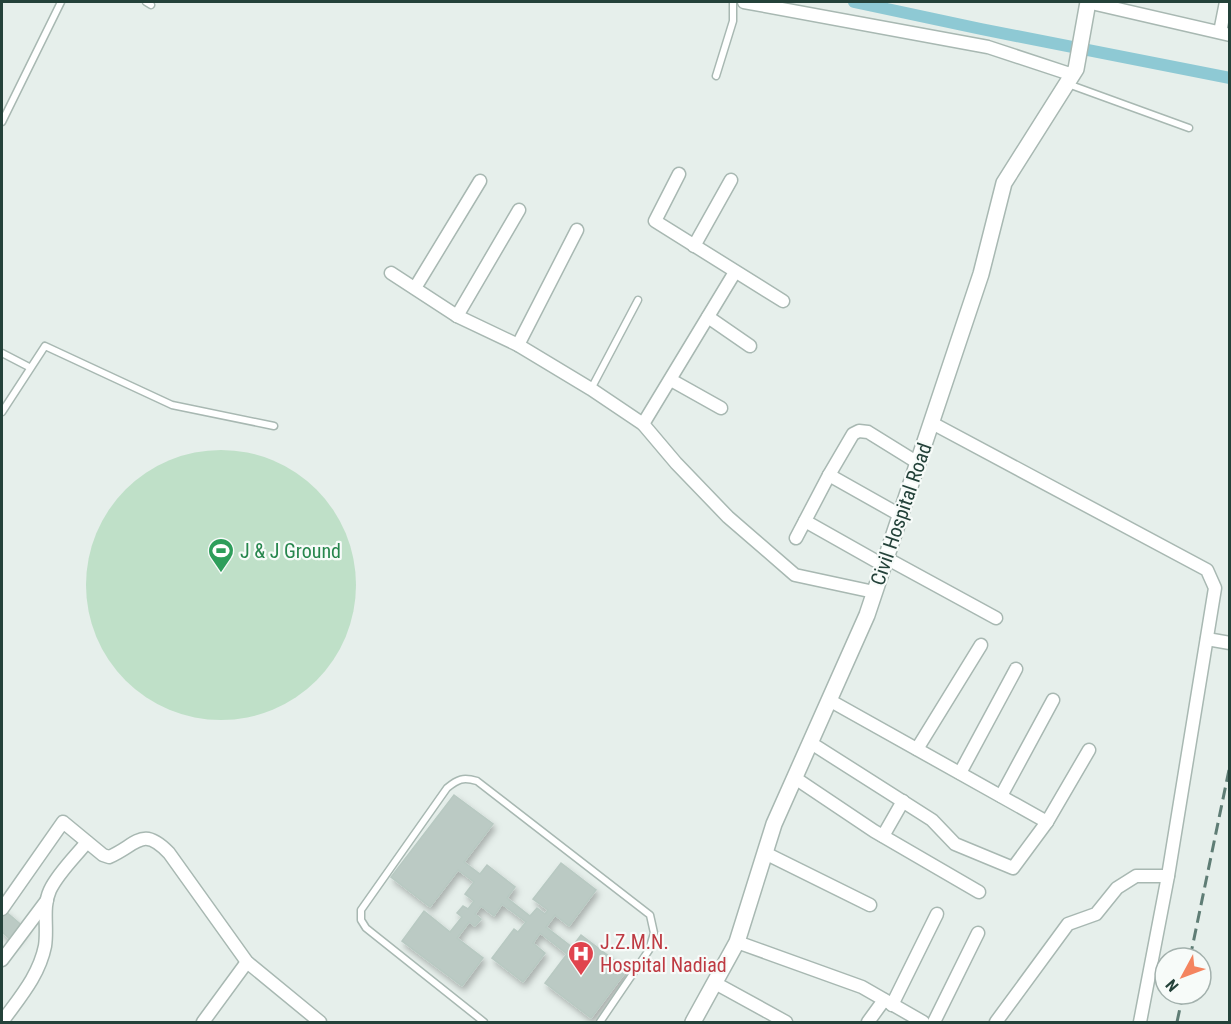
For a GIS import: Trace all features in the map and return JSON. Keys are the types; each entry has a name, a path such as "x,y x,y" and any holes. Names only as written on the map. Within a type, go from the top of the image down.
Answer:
{"street":[{"path":"744,2 987,47 1072,76"},
{"path":"1088,3 1225,33 1226,2"},
{"name":"Civil Hospital Road","path":"693,1023 737,942 774,824 867,615 981,274 1005,183 1072,76 1088,3"},
{"path":"679,174 655,221 783,301"},
{"path":"694,246 731,180"},
{"path":"415,288 480,181"},
{"path":"457,316 519,210"},
{"path":"518,345 577,230"},
{"path":"643,424 735,272"},
{"path":"391,273 457,316 518,345 591,389 643,424 676,463 728,517 795,575 874,592"},
{"path":"708,317 750,346"},
{"path":"671,380 721,408"},
{"path":"932,423 1207,570 1215,588 1168,876 1140,1023"},
{"path":"796,538 853,434 859,431 868,432 918,463"},
{"path":"829,475 900,515"},
{"path":"805,522 996,618"},
{"path":"1207,639 1230,643"},
{"path":"917,749 981,645"},
{"path":"960,773 1016,669"},
{"path":"829,700 1047,822"},
{"path":"1001,796 1053,700"},
{"path":"811,743 932,819 955,844 1013,868 1047,822 1089,750"},
{"path":"795,778 883,836 979,892"},
{"path":"883,836 903,801"},
{"path":"2,909 63,822 104,855 109,856 141,839 149,838 159,843 169,853 247,962 304,1018 320,1023"},
{"path":"2,1022 33,981 40,964 45,945 47,900 50,889 87,842"},
{"path":"765,853 870,905"},
{"path":"996,1023 1068,924 1096,914 1117,888 1136,876 1168,876"},
{"path":"2,960 47,900"},
{"path":"868,1023 888,1002 937,914"},
{"path":"934,1023 978,933"},
{"path":"737,942 862,987 923,1023"},
{"path":"203,1023 247,962"},
{"path":"715,983 786,1023"}],"lane":[{"path":"2,122 61,2"},
{"path":"716,76 732,21 733,2"},
{"path":"1072,76 1189,128"},
{"path":"591,389 638,300"},
{"path":"2,412 41,348 49,346 172,405 274,426"},
{"path":"2,352 29,367"},
{"path":"484,1023 366,928 361,920 361,910 447,788 464,777 477,781 650,915 654,933 649,950 600,1023"}],"green space":[{"name":"J & J Ground","path":"221,450 247,453 273,460 296,473 317,489 333,510 346,533 353,559 356,585 353,611 346,637 333,660 317,681 296,697 273,710 247,717 221,720 195,717 169,710 146,697 125,681 109,660 96,637 89,611 86,585 89,559 96,533 109,510 125,489 146,473 169,460 195,453"}],"building":[{"path":"454,795 493,824 464,862 480,874 487,865 515,887 507,898 530,916 537,908 545,914 548,910 533,899 561,863 596,890 569,926 555,915 546,927 572,947 581,935 627,970 591,1018 545,983 567,954 540,933 533,943 545,953 523,982 492,958 514,929 518,932 526,922 502,904 494,916 481,906 475,914 481,919 475,926 469,922 457,938 483,958 462,986 402,941 424,911 450,932 462,917 457,913 463,906 468,909 474,901 465,894 474,882 458,870 430,907 391,877"},
{"path":"4,910 25,928 13,942 2,932"}],"waterway":[{"path":"854,2 1230,78"}],"railway":[{"path":"1192,946 1230,765"},
{"path":"1177,1022 1180,1006"}],"place":[{"name":"J & J Ground","path":"221,574"},
{"name":"J.Z.M.N. Hospital Nadiad","path":"581,977"}]}
